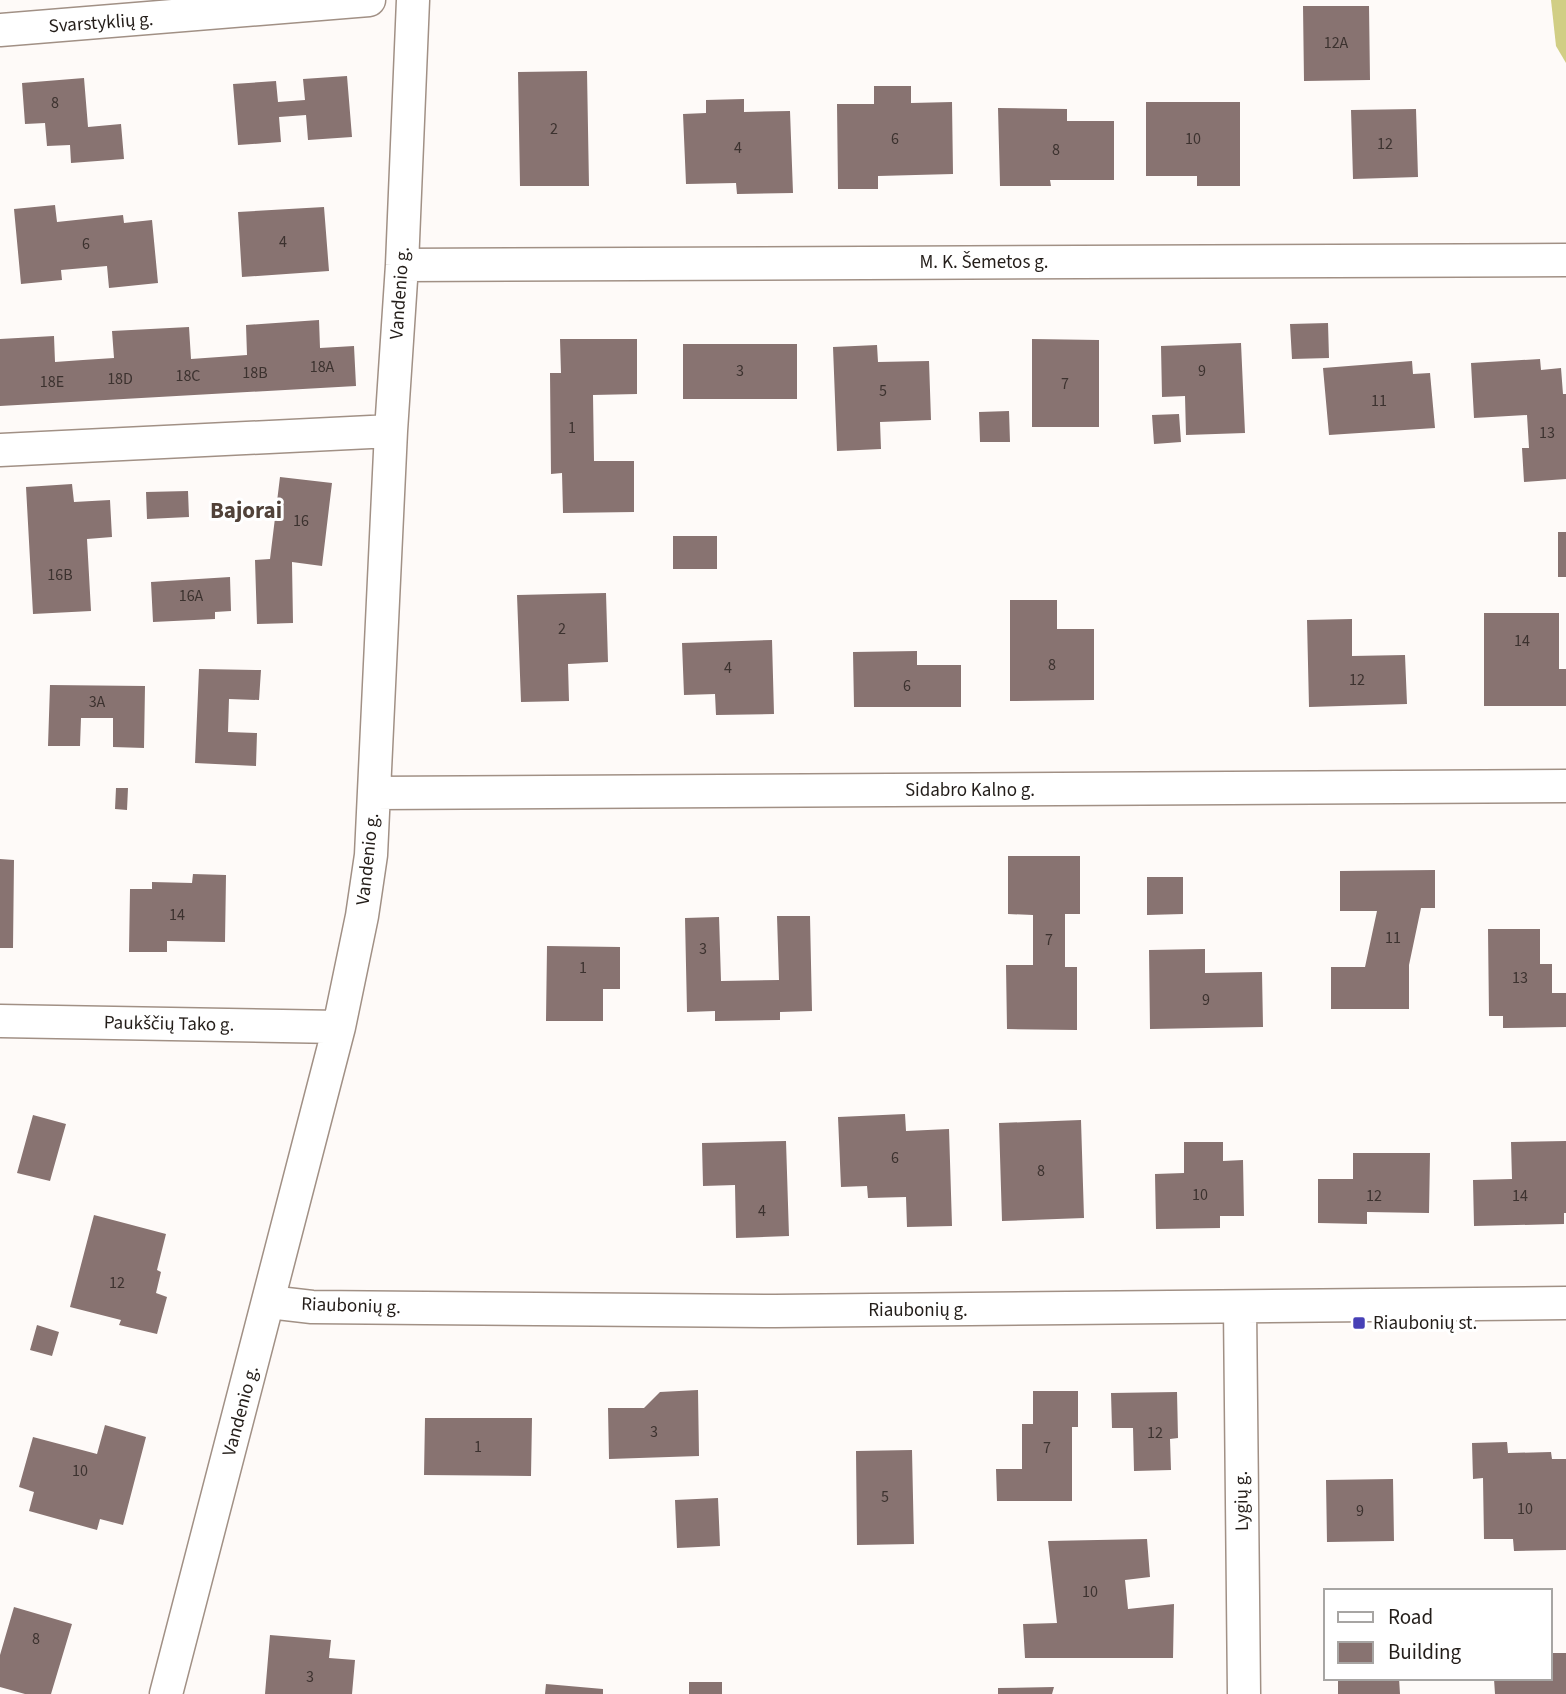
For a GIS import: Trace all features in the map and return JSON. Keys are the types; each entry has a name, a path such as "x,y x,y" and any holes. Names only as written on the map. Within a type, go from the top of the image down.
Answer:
{"street":[{"name":"Svarstyklių g.","path":"0,30 369,0"},
{"name":"Vandenio g.","path":"166,1694 270,1302 338,1027 362,916 371,855 413,0"},
{"name":"M. K. Šemetos g.","path":"402,265 1566,260"},
{"path":"0,450 391,431"},
{"name":"Sidabro Kalno g.","path":"375,793 1566,786"},
{"name":"Paukščių Tako g.","path":"0,1021 338,1027"},
{"name":"Riaubonių g.","path":"270,1302 312,1307 789,1311 1566,1303"},
{"name":"Lygių g.","path":"1240,1307 1244,1694"}],"shaded area":[{"path":"1551,0 1566,0 1566,63 1556,46"}],"building":[{"path":"1303,6 1369,6 1370,80 1304,81"},
{"path":"587,71 589,186 520,186 518,72"},
{"path":"347,76 352,137 308,140 306,115 279,117 281,142 238,145 233,84 276,81 278,102 305,100 303,79"},
{"path":"84,78 88,127 121,124 124,159 71,163 70,145 47,146 45,123 25,124 22,83"},
{"path":"874,86 911,86 911,103 952,102 953,174 878,176 878,189 838,189 837,104 874,104"},
{"path":"744,99 744,112 790,111 793,193 737,194 736,183 686,184 683,114 706,113 706,100"},
{"path":"1146,102 1240,102 1240,186 1197,186 1197,176 1146,176"},
{"path":"998,108 1067,109 1067,121 1114,121 1114,180 1050,180 1051,186 1000,186"},
{"path":"1416,109 1418,177 1353,179 1351,110"},
{"path":"55,205 57,222 123,215 124,223 152,220 158,283 109,288 107,266 61,270 62,280 21,284 14,209"},
{"path":"324,207 329,271 242,277 238,212"},
{"path":"319,320 320,348 354,346 356,386 0,406 0,339 54,336 55,362 114,358 112,331 189,327 191,359 247,355 246,325"},
{"path":"1328,323 1329,358 1292,359 1290,324"},
{"path":"560,339 637,339 637,394 593,395 594,461 634,461 634,512 563,513 562,473 551,474 550,373 561,373"},
{"path":"1032,339 1099,340 1099,427 1032,427"},
{"path":"1241,343 1245,433 1186,435 1185,396 1162,397 1161,346"},
{"path":"683,344 797,344 797,399 683,399"},
{"path":"877,345 878,362 929,361 931,420 880,422 881,449 837,451 833,347"},
{"path":"1540,359 1541,370 1561,368 1563,394 1566,394 1566,479 1524,482 1522,448 1529,448 1527,415 1474,418 1471,363"},
{"path":"1412,361 1413,374 1430,373 1435,428 1329,435 1323,368"},
{"path":"1009,411 1010,442 980,442 979,412"},
{"path":"1179,414 1181,442 1154,444 1152,415"},
{"path":"280,477 332,483 322,566 292,562 293,623 257,624 255,560 270,559"},
{"path":"72,484 74,502 110,500 112,537 87,539 91,611 33,614 26,487"},
{"path":"188,491 189,517 147,519 146,492"},
{"path":"1558,532 1566,532 1566,577 1558,577"},
{"path":"673,536 717,536 717,569 673,569"},
{"path":"230,577 231,611 215,612 215,619 153,622 151,582"},
{"path":"606,593 608,662 568,664 569,701 521,702 517,595"},
{"path":"1010,600 1057,600 1057,629 1094,629 1094,700 1010,701"},
{"path":"1484,613 1559,613 1559,669 1566,669 1566,706 1484,706"},
{"path":"1352,619 1352,656 1405,655 1407,704 1309,707 1307,620"},
{"path":"772,640 774,714 716,715 715,694 684,695 682,643"},
{"path":"917,651 917,665 961,665 961,707 854,707 853,652"},
{"path":"199,669 261,670 259,700 229,699 228,732 257,733 256,766 195,763"},
{"path":"50,685 145,686 144,748 113,747 113,718 81,718 80,746 48,746"},
{"path":"116,788 128,788 127,810 115,809"},
{"path":"1008,856 1080,856 1080,914 1065,914 1065,967 1077,967 1077,1030 1007,1029 1006,965 1033,965 1033,915 1008,914"},
{"path":"0,859 14,860 13,948 0,948"},
{"path":"1435,870 1435,908 1421,908 1409,965 1409,1009 1331,1009 1331,967 1365,967 1377,911 1340,911 1340,871"},
{"path":"193,874 226,875 225,942 167,941 167,952 129,952 130,889 152,889 152,882 192,883"},
{"path":"1147,877 1183,877 1183,914 1147,915"},
{"path":"777,916 810,916 812,1011 780,1012 780,1020 715,1021 715,1011 687,1012 685,918 719,917 721,981 779,980"},
{"path":"1488,929 1540,929 1540,964 1552,964 1552,993 1566,993 1566,1027 1503,1028 1503,1016 1489,1016"},
{"path":"547,946 620,947 620,989 603,989 603,1021 546,1021"},
{"path":"1205,949 1205,973 1262,972 1263,1027 1150,1029 1149,950"},
{"path":"905,1114 906,1131 949,1129 952,1226 907,1227 906,1197 868,1198 867,1186 841,1187 838,1117"},
{"path":"33,1115 66,1124 50,1181 17,1173"},
{"path":"1081,1120 1084,1218 1002,1221 999,1123"},
{"path":"786,1141 789,1236 736,1238 735,1185 703,1186 702,1143"},
{"path":"1566,1141 1564,1224 1474,1226 1473,1180 1512,1179 1511,1142"},
{"path":"1184,1142 1223,1142 1223,1161 1243,1160 1244,1216 1220,1216 1220,1228 1156,1229 1155,1174 1184,1173"},
{"path":"1353,1153 1430,1153 1429,1213 1367,1212 1367,1224 1318,1223 1318,1179 1353,1179"},
{"path":"94,1215 166,1234 157,1270 161,1272 156,1293 167,1297 157,1334 119,1325 121,1320 70,1307"},
{"path":"37,1325 59,1332 52,1356 30,1350"},
{"path":"698,1390 699,1456 609,1459 608,1408 644,1408 660,1392"},
{"path":"1033,1391 1078,1391 1078,1427 1072,1427 1072,1501 997,1501 996,1469 1022,1469 1022,1424 1033,1424"},
{"path":"1177,1392 1178,1438 1170,1439 1171,1470 1134,1471 1133,1428 1112,1428 1111,1393"},
{"path":"425,1418 532,1418 531,1476 424,1475"},
{"path":"105,1425 146,1437 123,1525 100,1519 97,1530 29,1511 34,1492 19,1487 33,1437 97,1454"},
{"path":"1507,1442 1508,1453 1551,1452 1552,1459 1566,1459 1566,1550 1514,1551 1513,1539 1484,1539 1483,1478 1473,1479 1472,1443"},
{"path":"912,1450 914,1544 857,1545 856,1451"},
{"path":"1393,1479 1394,1541 1327,1542 1326,1480"},
{"path":"718,1498 720,1546 677,1548 675,1500"},
{"path":"1147,1539 1150,1577 1125,1580 1128,1609 1174,1604 1173,1658 1025,1658 1023,1624 1057,1623 1048,1541"},
{"path":"14,1607 72,1624 51,1694 25,1694 0,1687 0,1655"},
{"path":"270,1635 331,1640 329,1658 355,1660 352,1694 265,1694"},
{"path":"1552,1653 1566,1653 1566,1694 1495,1694 1494,1680 1552,1680"},
{"path":"1338,1680 1399,1680 1400,1694 1338,1694"},
{"path":"689,1682 722,1682 722,1694 689,1694"},
{"path":"546,1684 603,1689 603,1694 545,1694"},
{"path":"1054,1687 1052,1694 998,1694 998,1688"}],"place":[{"name":"Riaubonių st.","path":"1359,1323"}],"district":[{"name":"Bajorai","path":"246,510"}]}
